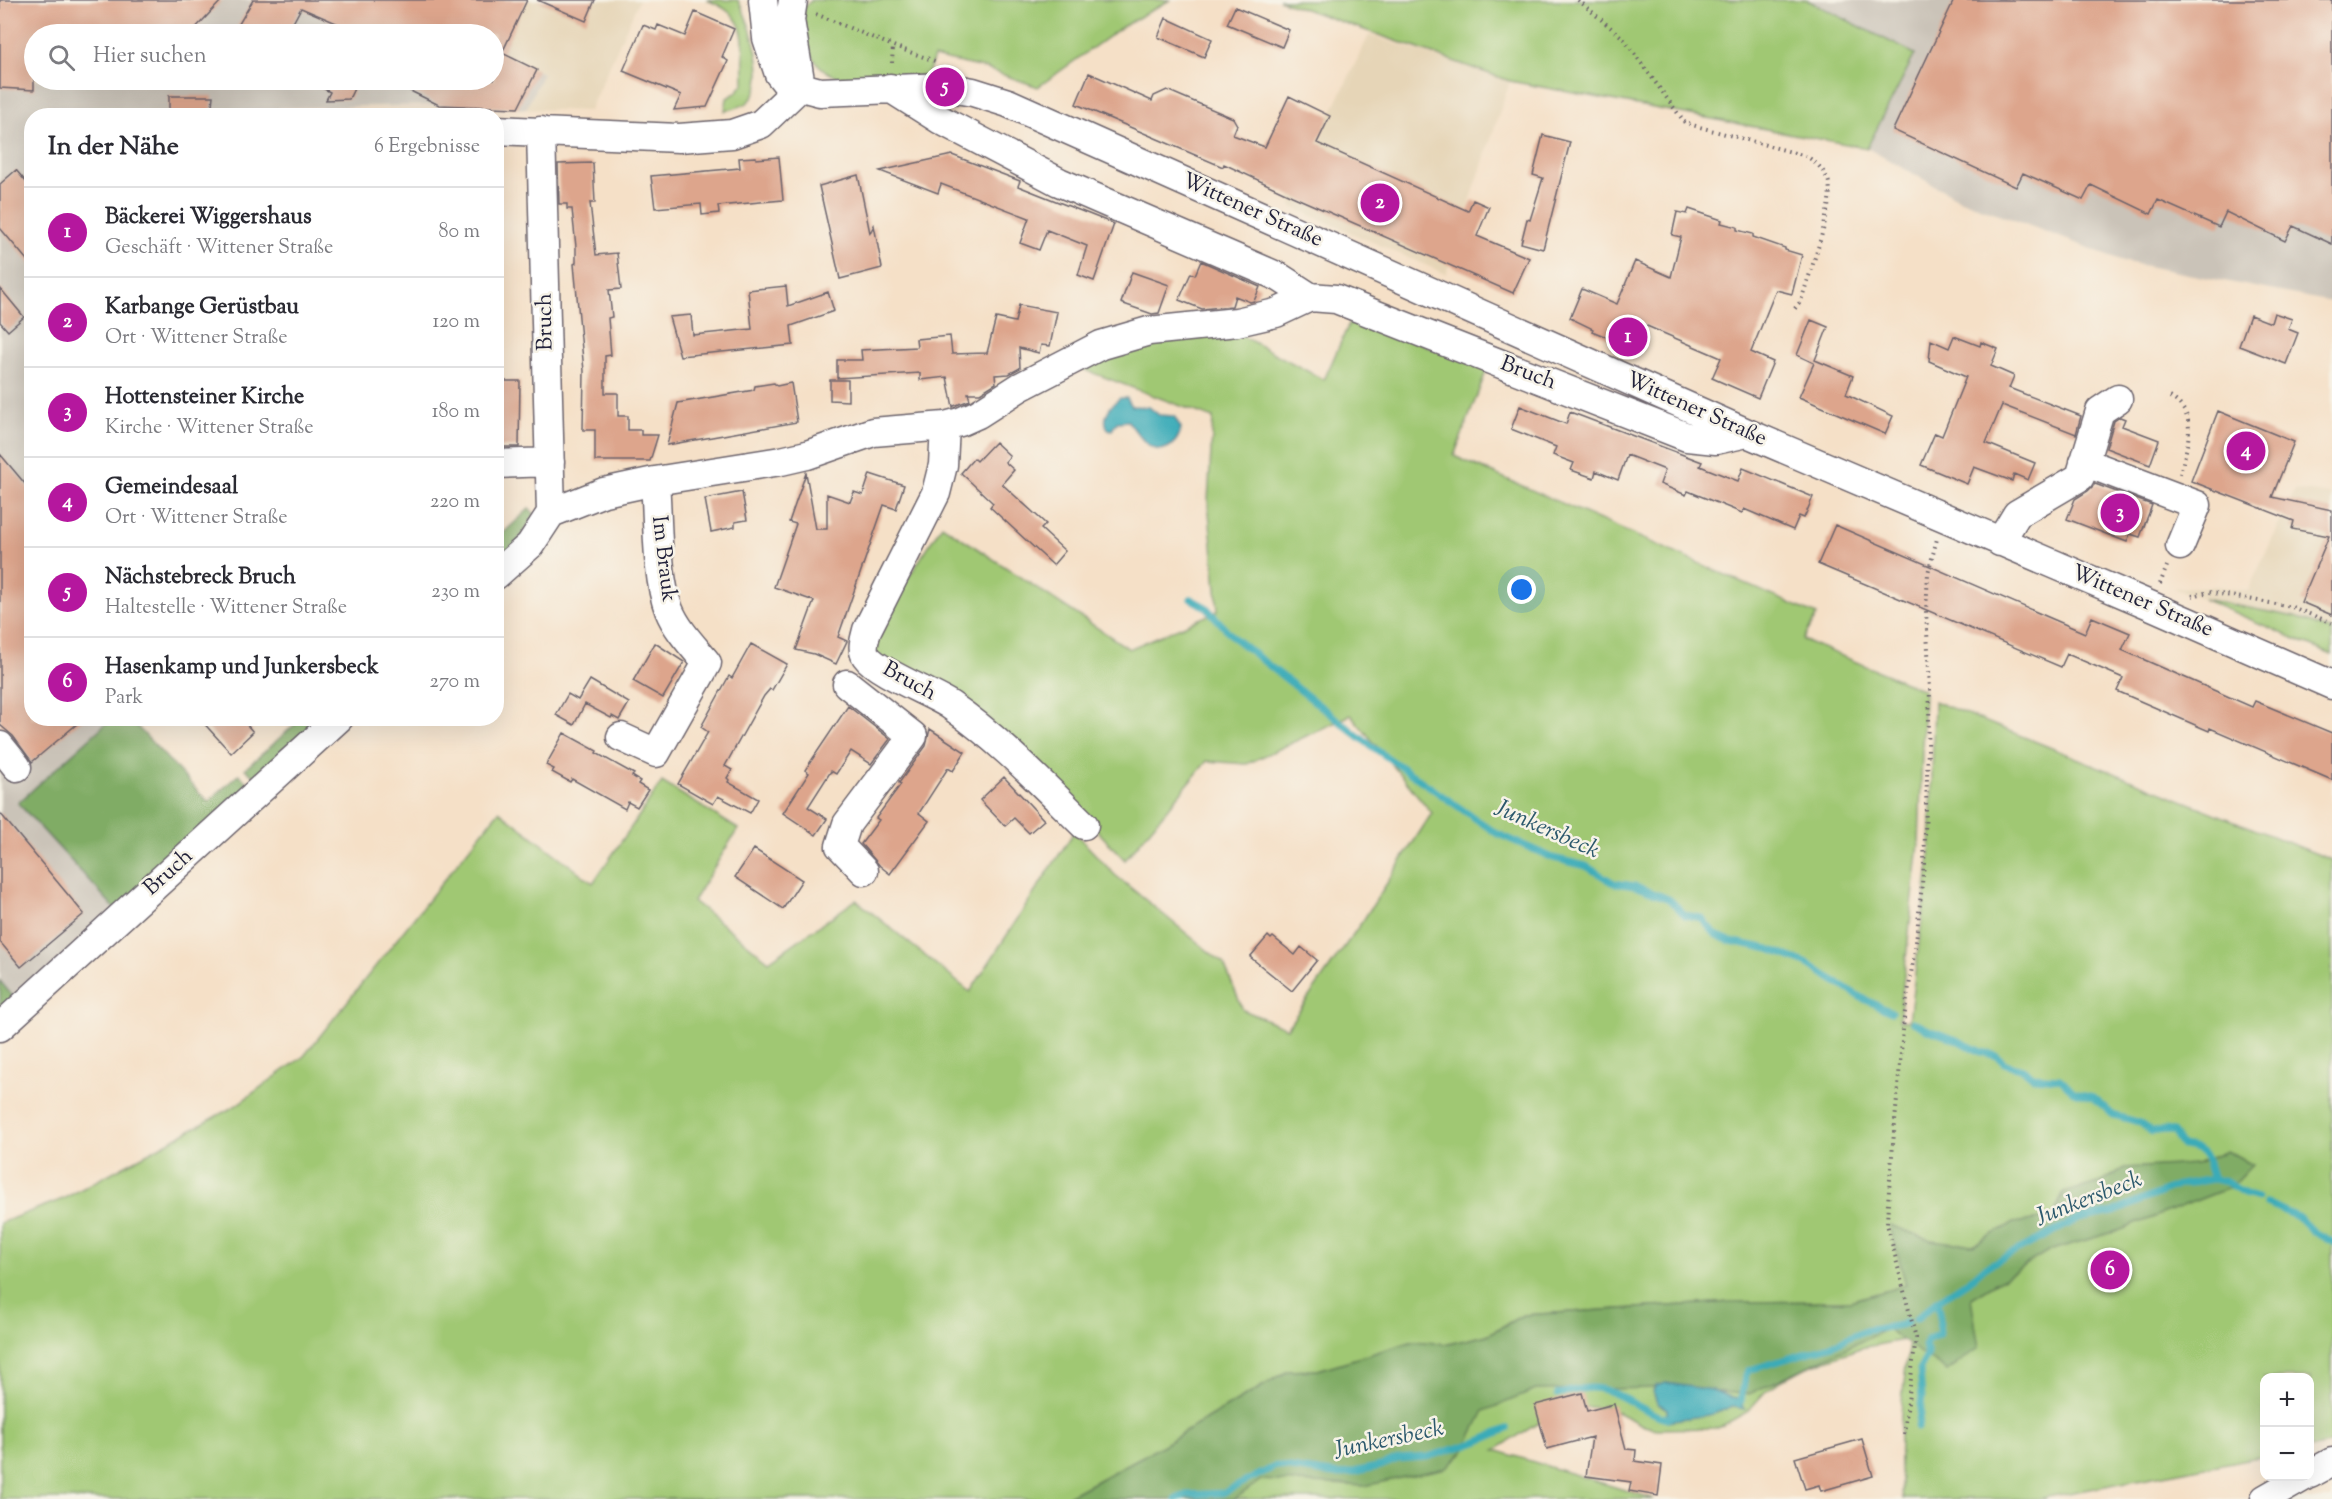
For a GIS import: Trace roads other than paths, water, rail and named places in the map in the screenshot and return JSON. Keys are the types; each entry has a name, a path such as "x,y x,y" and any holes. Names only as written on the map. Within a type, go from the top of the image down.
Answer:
{"street":[{"name":"Wittener Straße","path":"762,2 768,38 779,74 786,83 820,92 945,87 972,92 1008,103 1747,433 2332,685"},
{"path":"504,130 679,138 732,134 761,124 801,86 790,20 803,6"},
{"name":"Bruch","path":"890,88 939,119 1059,182 1279,277 1310,297 1336,299 1687,437 1716,440 1747,433"},
{"name":"Bruch","path":"541,131 551,513"},
{"path":"504,568 530,545 551,513 604,492 655,481 781,461 807,455 873,432 945,426 960,422 978,414 1020,387 1101,345 1149,331 1237,322 1276,313 1310,297"},
{"path":"2000,542 2017,514 2080,477 2100,411 2118,399"},
{"name":"Bruch","path":"945,426 943,465 936,493 867,630 863,648 866,656 879,666 958,712 1001,746 1084,825"},
{"path":"504,464 550,462"},
{"path":"2084,462 2197,505 2180,546"},
{"name":"Im Brauk","path":"621,738 656,753 707,663 682,633 669,611 662,584 655,481"},
{"path":"847,684 913,736 847,824 840,846 864,871"},
{"name":"Bruch","path":"0,1027 330,726"},
{"path":"2314,1472 2332,1462"},
{"path":"2265,1499 2296,1481"}],"water":[{"path":"1120,398 1127,398 1132,406 1149,407 1159,415 1174,416 1181,428 1177,440 1169,447 1158,449 1144,442 1128,421 1117,422 1112,430 1108,429 1106,416 1113,404"},
{"path":"1666,1383 1712,1390 1739,1398 1745,1409 1733,1407 1709,1415 1667,1421 1667,1409 1657,1403 1653,1391 1656,1386"}],"waterway":[{"name":"Junkersbeck","path":"1191,599 1206,607 1234,638 1371,746 1496,833 1553,858 1586,866 1614,883 1635,886 1669,899 1685,915 1701,918 1716,935 1730,941 1769,949 1806,963 1860,997 1891,1012"},
{"path":"1913,1022 1981,1052 1997,1056 2004,1063 2023,1069 2033,1077 2060,1079 2074,1092 2093,1097 2113,1115 2138,1122 2151,1132 2165,1130 2173,1132 2182,1146 2197,1149 2205,1155 2213,1179"},
{"name":"Junkersbeck","path":"1916,1319 1985,1267 2079,1219 2114,1212 2179,1185 2213,1179 2226,1182 2247,1195 2257,1198"},
{"name":"Junkersbeck","path":"2266,1203 2300,1218 2314,1232 2332,1242"},
{"path":"1918,1428 1922,1398 1920,1369 1928,1354 1925,1346 1927,1340 1939,1334 1940,1318 1937,1301"},
{"name":"Junkersbeck","path":"1741,1401 1745,1376 1749,1370 1830,1346 1863,1331 1907,1322"},
{"name":"Junkersbeck","path":"1558,1394 1591,1388 1601,1389 1667,1418"},
{"name":"Junkersbeck","path":"1176,1499 1186,1495 1223,1493 1276,1466 1340,1475 1381,1466 1398,1459 1427,1457 1477,1442 1507,1429"}],"place":[{"name":"Nächstebreck Bruch","path":"945,87"},
{"name":"Karbange Gerüstbau","path":"1380,203"},
{"name":"Bäckerei Wiggershaus","path":"1628,337"},
{"name":"Gemeindesaal","path":"2246,451"},
{"name":"Hottensteiner Kirche","path":"2120,513"},
{"name":"Hasenkamp und Junkersbeck","path":"2110,1270"}]}
